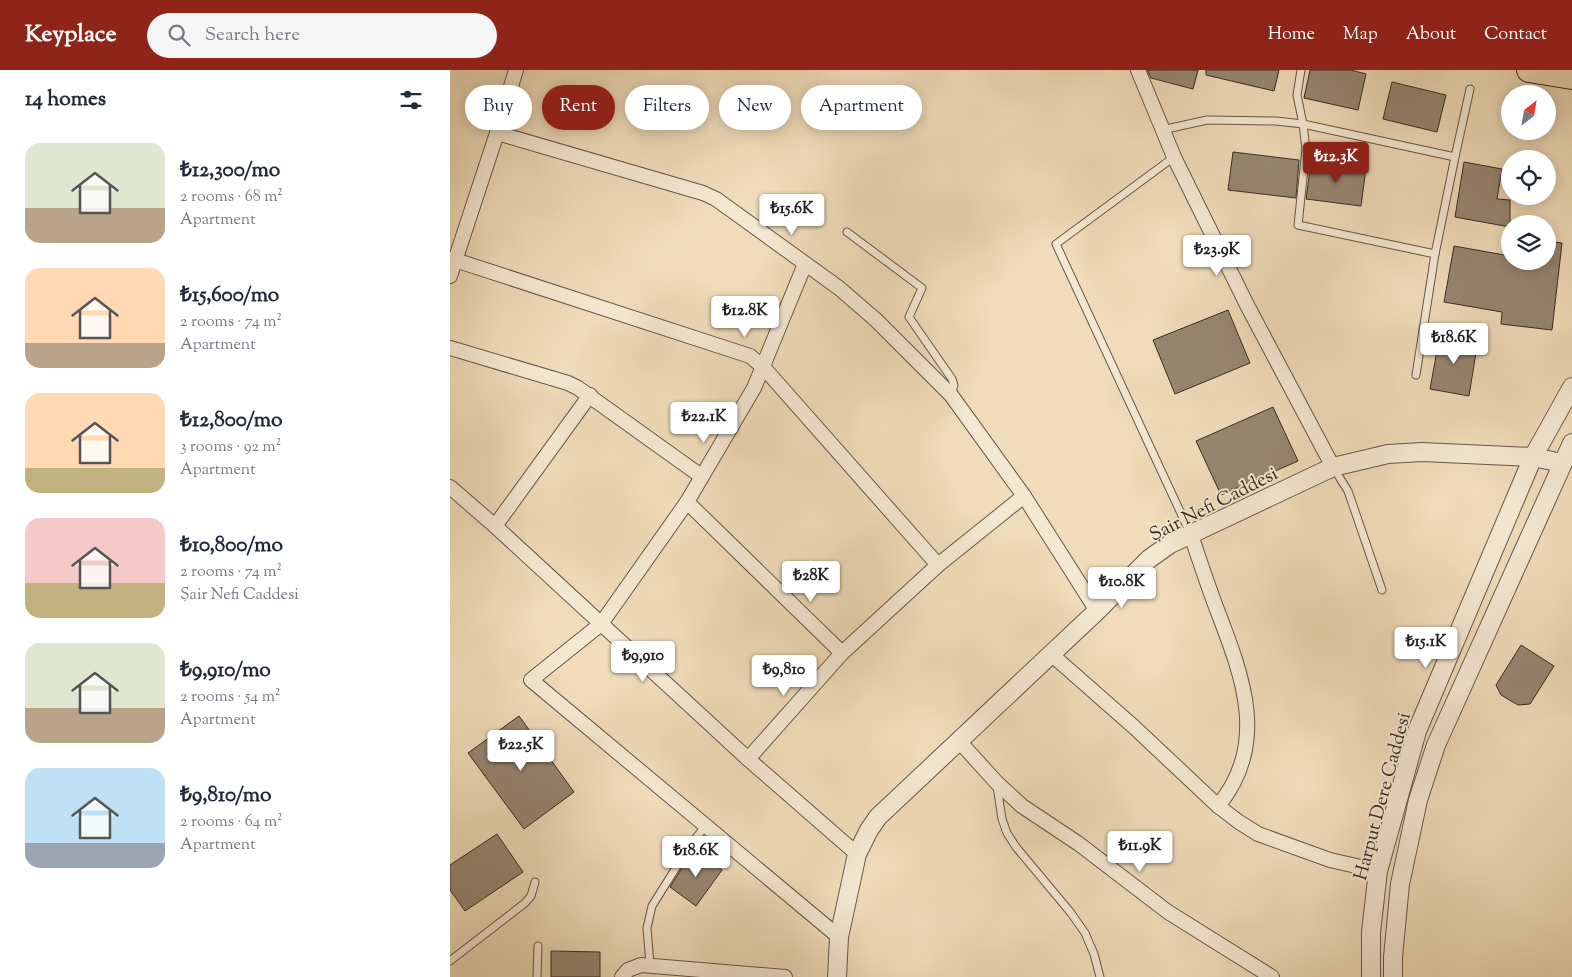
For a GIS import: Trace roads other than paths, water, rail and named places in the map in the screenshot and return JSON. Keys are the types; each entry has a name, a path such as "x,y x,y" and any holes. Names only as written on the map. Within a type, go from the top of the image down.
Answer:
{"highway":[{"path":"1529,70 1572,77"}],"street":[{"path":"450,276 516,70"},
{"path":"1138,70 1174,157 1246,305 1333,467"},
{"path":"497,133 703,192 716,199 839,288 876,320 951,395 1024,496 1098,611"},
{"path":"455,260 743,352 764,368 938,565"},
{"path":"805,264 764,368 686,502 601,624 531,680 706,824 839,937"},
{"path":"450,348 568,383 590,395 701,476"},
{"name":"Harput Dere Caddesi","path":"1371,977 1371,932 1378,871 1417,731 1533,457 1572,387"},
{"path":"495,526 590,395"},
{"name":"Harput Dere Caddesi","path":"1393,977 1393,957 1400,884 1418,800 1436,745 1572,443"},
{"name":"Şair Nefi Caddesi","path":"837,977 839,937 857,854 865,836 878,817 1098,611 1149,559 1170,544 1333,467 1388,454 1414,453 1533,457 1562,463"},
{"path":"450,488 495,526 748,759 857,854"},
{"path":"748,759 842,653 938,565 1024,496"},
{"path":"686,502 842,653"},
{"path":"1191,535 1235,657 1247,712 1248,733 1244,757 1236,780 1218,806"},
{"path":"1051,654 1134,727 1218,806 1239,822 1258,834 1330,860 1378,871"},
{"path":"959,742 997,783 1022,806 1079,844 1168,912 1272,977"},
{"path":"622,977 634,966 650,965 784,977"}],"lane":[{"path":"1302,70 1297,95 1306,149 1298,225 1435,254"},
{"path":"1416,375 1435,254 1470,89"},
{"path":"1162,130 1207,120 1276,121 1303,124 1455,157"},
{"path":"1174,157 1056,244 1191,535"},
{"path":"847,232 922,288 909,317 952,379 953,390 951,395"},
{"path":"1333,467 1348,491 1382,590"},
{"path":"997,783 1002,819 1007,833 1016,847 1085,933 1094,954 1100,977"},
{"path":"650,965 647,928 652,906 689,847 706,824"},
{"path":"450,961 525,903 530,896 535,882"},
{"path":"537,977 538,946"}]}
